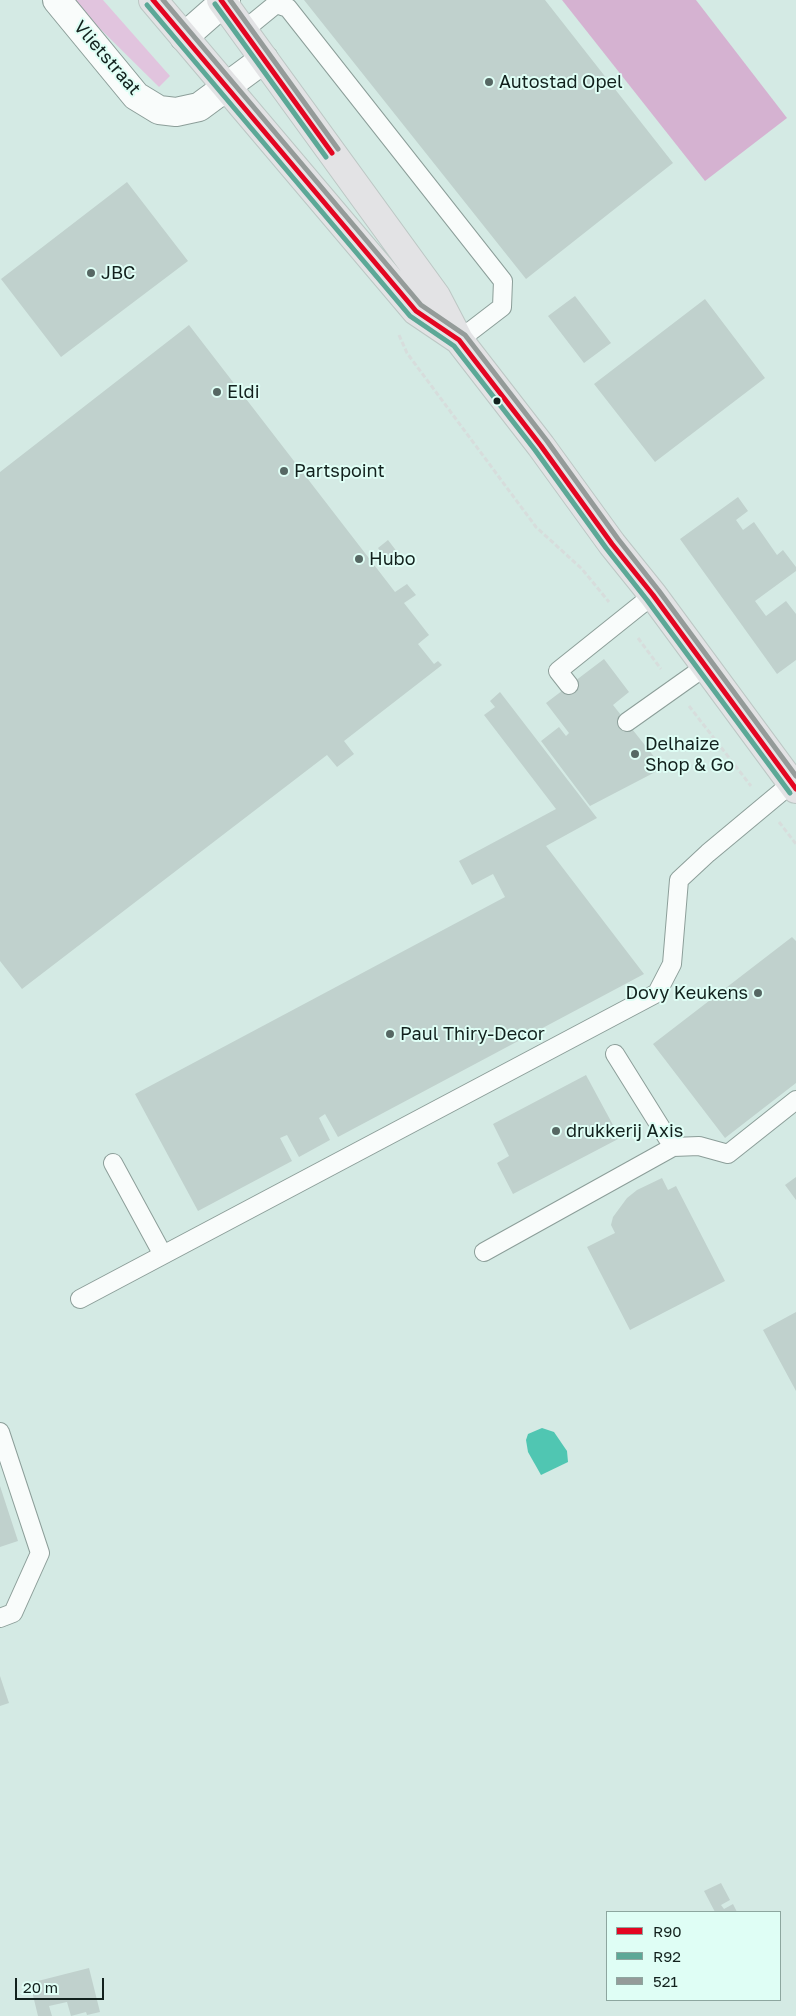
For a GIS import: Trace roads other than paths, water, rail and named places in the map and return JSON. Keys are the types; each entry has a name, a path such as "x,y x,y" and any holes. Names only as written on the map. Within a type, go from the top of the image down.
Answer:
{"main road":[{"path":"153,0 416,311 459,340"},
{"path":"223,1 436,296 459,340 541,446 612,544 653,595 794,786"}],"street":[{"name":"Vlietstraat","path":"57,0 136,96 159,110 176,112 199,107 264,59"},
{"path":"184,37 223,1"}],"lane":[{"path":"243,30 276,4 288,8 503,281 502,306 459,340"},
{"path":"569,685 558,671 653,595"},
{"path":"627,722 706,666"},
{"path":"80,1299 657,993 672,964 679,880 708,852 766,805 794,786"},
{"path":"615,1054 673,1147"},
{"path":"484,1252 673,1147 699,1146 728,1154 796,1100"},
{"path":"113,1163 162,1255"},
{"path":"0,1432 40,1553 12,1613 0,1618"}],"place":[{"name":"Autostad Opel","path":"489,82"},
{"name":"JBC","path":"91,273"},
{"name":"Eldi","path":"217,392"},
{"name":"Partspoint","path":"284,471"},
{"name":"Hubo","path":"359,559"},
{"name":"Delhaize Shop & Go","path":"635,754"},
{"name":"Dovy Keukens","path":"758,993"},
{"name":"Paul Thiry-Decor","path":"390,1034"},
{"name":"drukkerij Axis","path":"556,1131"}]}
